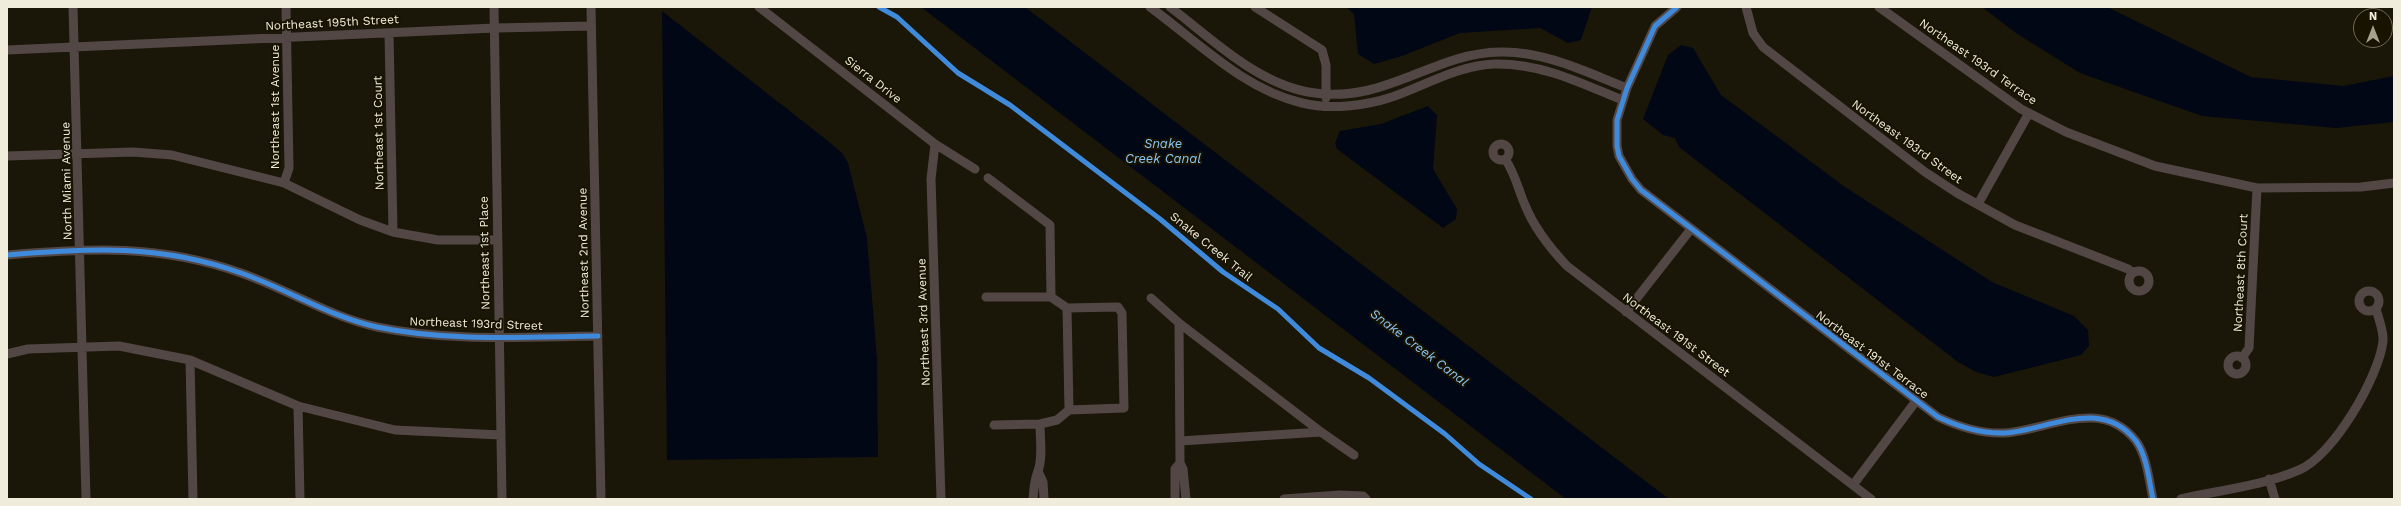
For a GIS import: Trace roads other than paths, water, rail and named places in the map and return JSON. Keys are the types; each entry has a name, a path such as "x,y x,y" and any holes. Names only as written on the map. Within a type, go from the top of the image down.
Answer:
{"street":[{"name":"North Miami Avenue","path":"73,7 86,499"},
{"name":"Northeast 1st Avenue","path":"284,184 289,168 286,7"},
{"name":"Northeast 1st Place","path":"494,7 496,240 502,499"},
{"name":"Northeast 2nd Avenue","path":"591,7 601,499"},
{"name":"Sierra Drive","path":"759,7 935,144 974,169"},
{"path":"1150,7 1239,75 1265,90 1304,104 1326,106 1370,102 1392,97 1472,67 1494,64 1534,66 1550,70 1622,100"},
{"path":"1170,7 1232,54 1274,81 1308,92 1343,94 1370,91 1456,59 1500,52 1546,57 1627,88"},
{"path":"1255,7 1322,50 1326,65 1326,106"},
{"name":"Northeast 191st Terrace","path":"1677,7 1655,26 1622,100 1617,120 1617,146 1619,156 1632,179 1641,190 1938,417 1955,425 1987,433 2030,429 2075,417 2090,416 2108,421 2125,431 2136,442 2141,451 2153,499"},
{"name":"Northeast 193rd Street","path":"1746,7 1753,33 1763,48 1925,172 2015,224 2128,269 2133,273"},
{"name":"Northeast 193rd Terrace","path":"1879,7 2029,113 2066,132 2155,166 2257,188 2362,187 2394,183"},
{"name":"Northeast 195th Street","path":"7,50 495,28 591,26"},
{"name":"Northeast 1st Court","path":"389,33 393,232"},
{"path":"1978,204 2029,113"},
{"name":"Northeast 3rd Avenue","path":"935,144 931,179 941,499"},
{"path":"7,156 76,152 133,152 172,155 284,184 360,220 393,232 438,240 496,240"},
{"name":"Northeast 191st Street","path":"1505,159 1513,172 1525,206 1554,252 1567,266 1871,499"},
{"path":"988,178 1050,225 1051,297"},
{"name":"Northeast 8th Court","path":"2242,358 2249,348 2257,188"},
{"path":"1626,312 1691,229"},
{"name":"Northeast 193rd Street","path":"7,255 79,249 132,249 189,257 242,273 323,310 375,326 420,334 498,338 598,336"},
{"path":"986,297 1051,297 1066,308 1118,307 1122,313 1124,408 1069,410 1057,420 1040,424 994,425"},
{"path":"1151,298 1179,323 1321,432 1354,455"},
{"path":"1066,308 1069,410"},
{"path":"2181,499 2270,479 2300,470 2317,460 2335,440 2370,380 2379,361 2384,339 2376,308"},
{"path":"1179,323 1180,463 1184,469 1186,499"},
{"path":"7,354 28,350 81,346 120,346 190,360 298,406 395,430 501,435"},
{"path":"190,360 194,499"},
{"path":"1853,485 1916,401"},
{"path":"298,406 300,499"},
{"path":"1040,424 1038,472 1043,482 1044,499"},
{"path":"1180,441 1321,432"},
{"path":"1175,499 1175,470 1180,463"},
{"path":"1033,499 1035,475 1038,472"},
{"path":"2270,479 2275,499"},
{"path":"1284,499 1340,495 1365,497"}],"water":[{"name":"Snake Creek Canal","path":"921,7 1025,7 1669,499 1566,499"},
{"path":"1346,7 1592,7 1581,40 1568,43 1540,28 1460,33 1402,56 1374,64 1358,54 1354,14"},
{"path":"1982,7 2107,7 2251,77 2343,86 2394,76 2394,122 2336,128 2202,116 2080,73 2016,33"},
{"path":"662,11 828,141 842,153 848,163 867,238 877,358 878,457 667,460"},
{"path":"1681,45 1693,48 1721,95 1845,187 1992,282 2074,316 2088,330 2089,346 2081,355 1994,377 1976,372 1958,362 1679,147 1675,138 1663,135 1643,119 1668,55"},
{"path":"1428,106 1437,115 1433,169 1457,209 1456,219 1443,228 1337,149 1335,143 1340,131 1381,124"}]}
